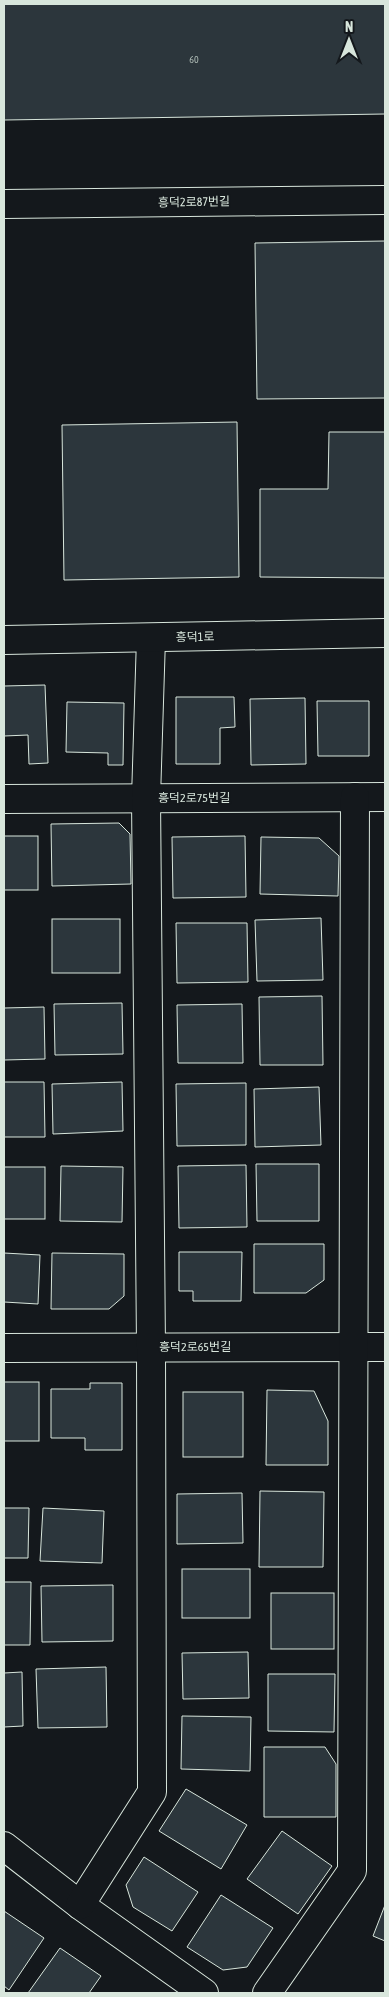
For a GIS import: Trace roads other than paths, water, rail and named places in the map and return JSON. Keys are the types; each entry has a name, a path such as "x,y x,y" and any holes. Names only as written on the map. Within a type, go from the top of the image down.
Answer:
{"street":[{"name":"흥덕2로87번길","path":"4,204 385,200"},
{"name":"흥덕1로","path":"4,640 385,633"},
{"path":"80,1905 152,1792 151,1348 146,798 151,638"},
{"path":"267,1993 352,1871 355,797"},
{"name":"흥덕2로75번길","path":"4,799 385,797"},
{"name":"흥덕2로65번길","path":"4,1348 385,1347"},
{"path":"4,1846 80,1905 204,1993"}]}
